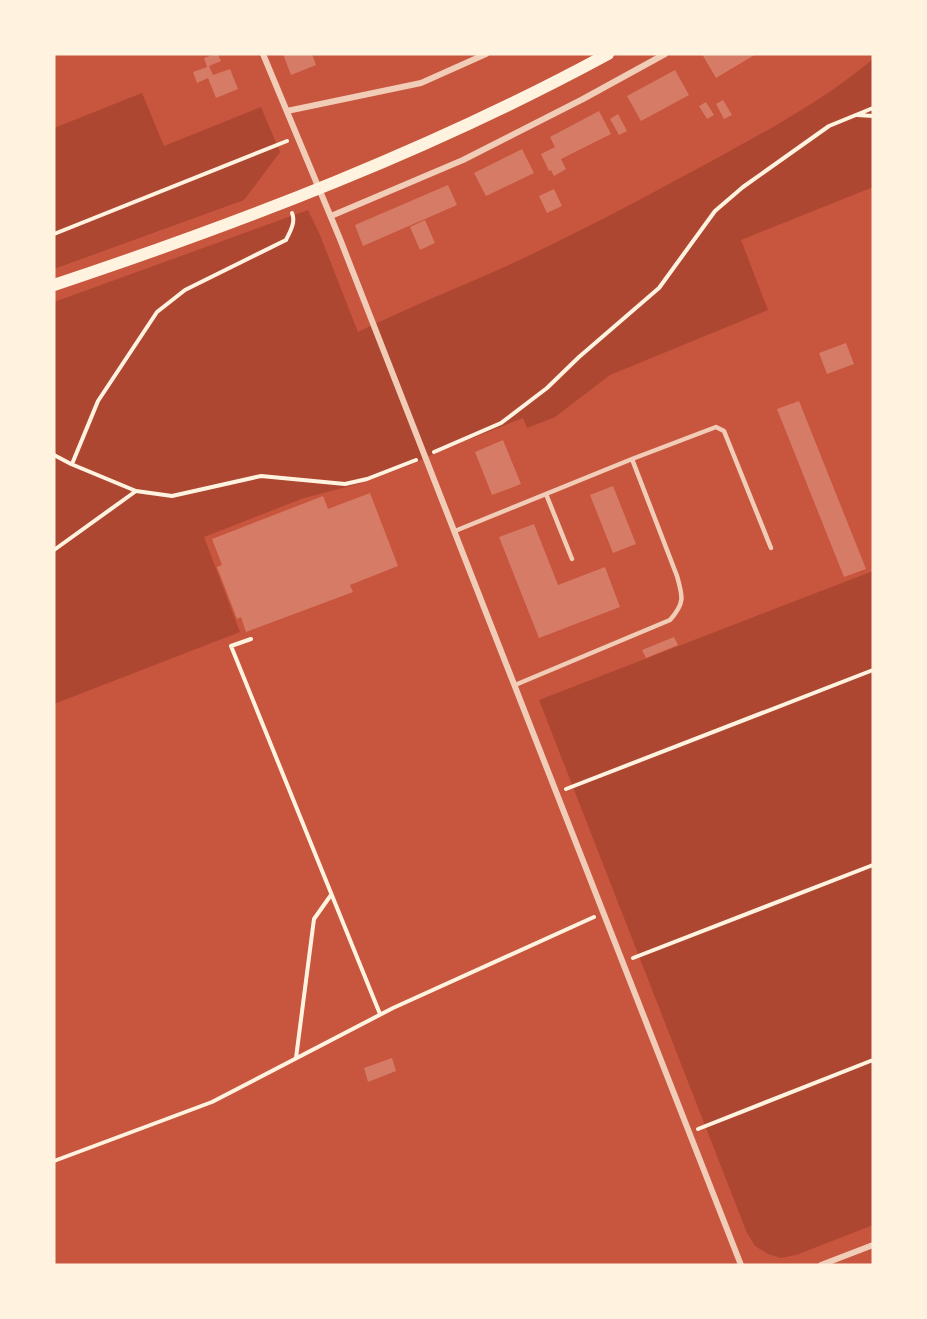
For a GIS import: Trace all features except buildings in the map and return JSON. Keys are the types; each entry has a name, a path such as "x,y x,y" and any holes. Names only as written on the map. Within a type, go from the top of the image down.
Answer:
{"main road":[{"path":"54,285 137,257 319,188 489,115 608,54"}],"street":[{"path":"263,54 331,216 741,1265"},
{"path":"287,111 421,83 486,54"},
{"path":"331,216 463,160 665,54"},
{"path":"821,1265 873,1245"}],"lane":[{"path":"455,531 716,427 724,431 771,548"},
{"path":"515,685 669,620 677,611 683,596 632,459"},
{"path":"546,494 572,560"}],"path":[{"path":"54,455 136,491 172,496 261,476 345,484 368,479 410,464 501,423 547,388 579,357 659,288 715,211 742,188 829,126 873,108"},
{"path":"856,115 873,116"},
{"path":"54,234 298,137"},
{"path":"71,464 98,401 157,312 185,290 286,240 294,217"},
{"path":"54,550 136,491"},
{"path":"251,639 231,646 380,1014"},
{"path":"556,792 873,670"},
{"path":"623,962 873,865"},
{"path":"296,1058 314,919 332,895"},
{"path":"54,1161 212,1102 380,1014 603,913"},
{"path":"689,1132 873,1060"}],"shaded area":[{"path":"873,59 873,187 741,240 768,310 610,375 555,417 527,428 523,418 410,465 358,484 304,498 204,537 240,632 54,704 54,302 308,210 358,332 528,256 638,201 799,112 837,87"},
{"path":"142,93 164,146 261,107 280,152 244,200 54,269 54,128"},
{"path":"873,571 873,1225 796,1255 781,1258 768,1254 755,1246 747,1233 539,700"}]}
